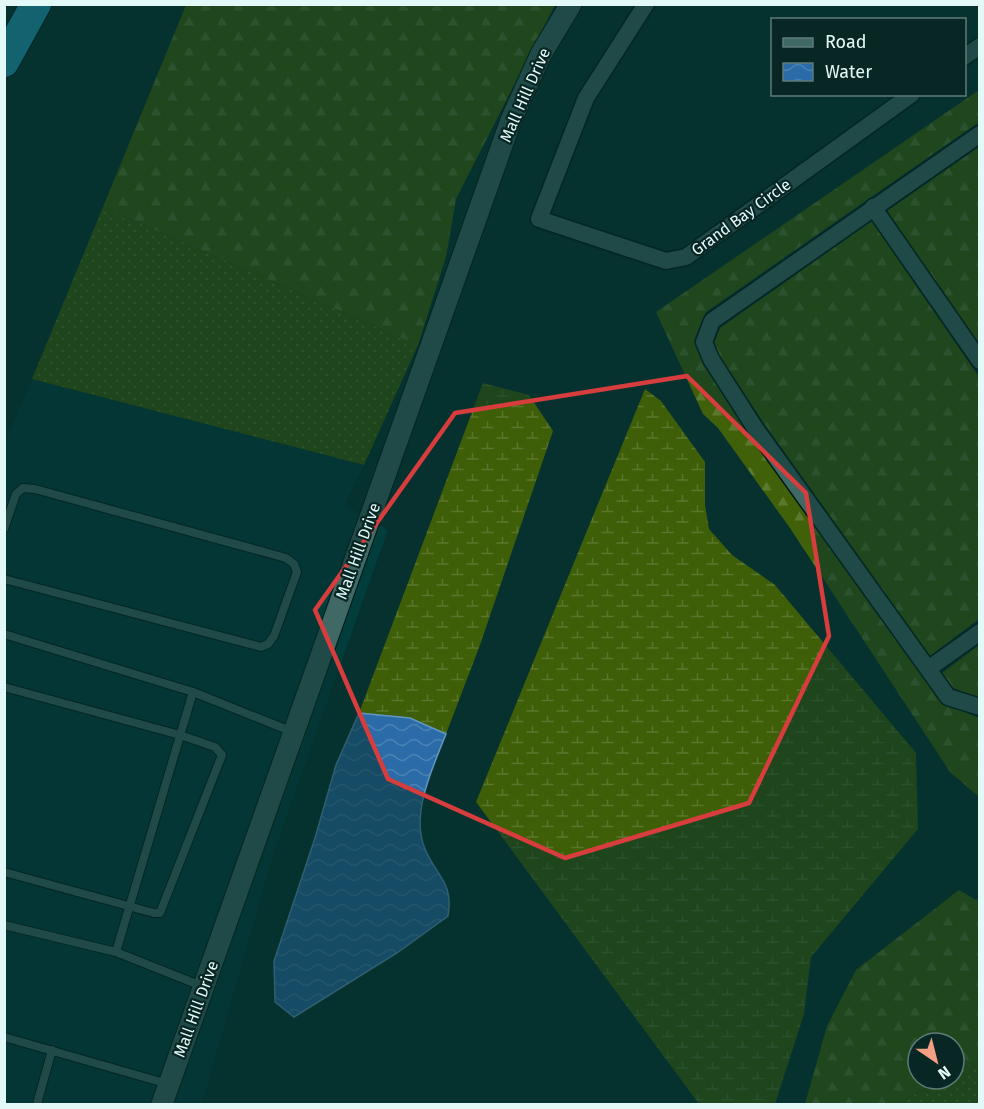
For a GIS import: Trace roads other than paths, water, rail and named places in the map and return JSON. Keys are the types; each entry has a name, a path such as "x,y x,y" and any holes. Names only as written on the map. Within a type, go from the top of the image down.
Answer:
{"highway":[{"path":"4,62 36,4"}],"street":[{"name":"Mall Hill Drive","path":"162,1104 511,120 541,54 571,4"},
{"name":"Grand Bay Circle","path":"646,4 586,98 539,219 666,261 686,257 909,96"},
{"path":"966,56 980,46"},
{"path":"980,134 712,321 704,342 711,359 755,428 948,697 980,707"},
{"path":"873,207 980,361"},
{"path":"928,669 980,632"}],"lane":[{"path":"4,529 16,494 23,488 35,489 286,558 294,564 297,572 274,636 268,644 261,647 4,579"},
{"path":"4,634 193,692 293,732"},
{"path":"4,687 180,735 215,747 222,755 163,910 153,913 4,872"},
{"path":"116,952 193,692"},
{"path":"4,925 116,952 204,987"},
{"path":"4,1037 169,1084"},
{"path":"37,1104 52,1050"}],"water":[{"path":"359,713 410,718 446,734 425,791 420,821 425,849 446,887 449,904 448,916 397,953 294,1017 275,1002 274,961 315,838 336,765"}]}
